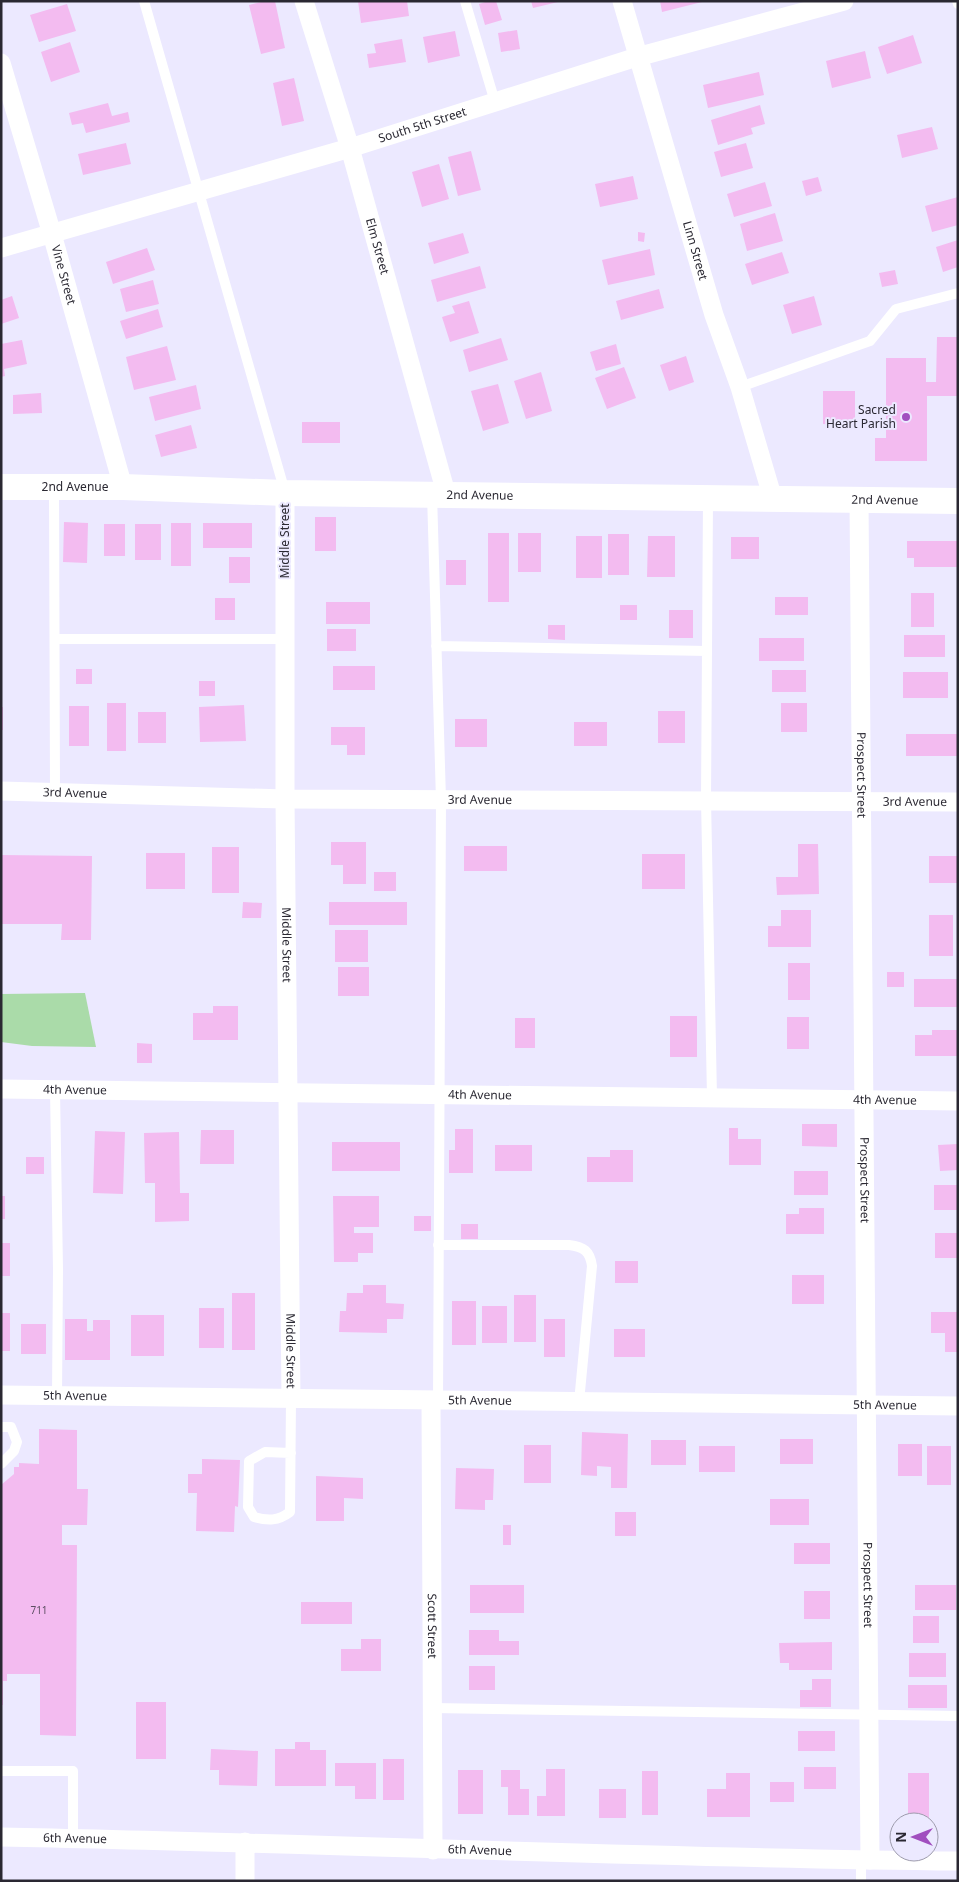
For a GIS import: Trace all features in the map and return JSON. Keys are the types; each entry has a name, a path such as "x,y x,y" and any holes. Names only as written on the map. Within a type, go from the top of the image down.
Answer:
{"street":[{"name":"Elm Street","path":"304,1 350,148 439,494"},
{"name":"Linn Street","path":"622,1 714,315 740,387 773,500"},
{"name":"South 5th Street","path":"1,248 350,148 637,57 844,1"},
{"name":"Vine Street","path":"1,63 52,234 123,488"},
{"name":"2nd Avenue","path":"1,487 123,488 285,493 958,501"},
{"name":"Middle Street","path":"285,493 285,799 290,1093 291,1399"},
{"name":"Prospect Street","path":"859,500 868,1715 865,1860"},
{"name":"3rd Avenue","path":"1,791 285,799 958,802"},
{"name":"4th Avenue","path":"1,1089 863,1098 958,1101"},
{"name":"5th Avenue","path":"1,1394 434,1401 958,1406"},
{"name":"Scott Street","path":"432,1850 434,1401"},
{"name":"6th Avenue","path":"1,1837 245,1842 432,1850 958,1861"},
{"path":"245,1842 246,1881"}],"lane":[{"path":"144,1 197,192 285,493"},
{"path":"465,1 494,102"},
{"path":"740,387 870,341 896,309 958,293"},
{"path":"54,487 55,793"},
{"path":"434,1401 438,1245 441,800 436,646 439,494"},
{"path":"708,498 706,800 712,1097"},
{"path":"55,639 285,639"},
{"path":"436,646 707,651"},
{"path":"55,1090 58,1270 57,1396"},
{"path":"438,1245 569,1245 585,1249 590,1256 592,1266 579,1402"},
{"path":"291,1399 291,1453 290,1512 282,1518 269,1521 254,1517 248,1507 249,1461 265,1452 291,1453"},
{"path":"1,1427 11,1427 17,1442 14,1451 1,1464"},
{"path":"432,1708 958,1716"},
{"path":"1,1771 73,1771 73,1839"},
{"path":"860,1881 865,1860"}],"green space":[{"path":"85,993 96,1047 32,1046 1,1042 1,994"}],"building":[{"path":"265,1 275,1 285,48 261,54 249,5"},
{"path":"358,1 407,1 409,16 361,23"},
{"path":"496,1 502,20 485,25 479,4"},
{"path":"531,1 558,1 558,2 533,8"},
{"path":"660,1 702,1 702,2 662,12"},
{"path":"67,4 76,31 39,42 30,15"},
{"path":"517,30 520,49 501,52 498,33"},
{"path":"455,31 460,56 428,63 423,37"},
{"path":"913,35 922,63 887,74 878,47"},
{"path":"402,39 406,62 369,68 367,54 376,53 374,44"},
{"path":"70,42 80,72 51,82 41,52"},
{"path":"865,51 871,78 832,88 826,61"},
{"path":"759,72 764,95 708,108 703,85"},
{"path":"294,78 304,121 282,126 273,83"},
{"path":"108,103 112,116 128,112 130,122 86,133 83,123 72,125 69,113"},
{"path":"760,105 765,124 751,128 753,134 718,145 711,120"},
{"path":"932,127 938,149 902,158 897,135"},
{"path":"126,143 131,164 83,175 78,154"},
{"path":"746,143 753,168 721,177 714,152"},
{"path":"471,151 481,190 458,196 448,157"},
{"path":"439,164 449,199 422,207 412,172"},
{"path":"633,176 638,199 600,207 595,184"},
{"path":"818,177 822,191 806,196 802,181"},
{"path":"765,182 772,206 734,217 727,194"},
{"path":"958,197 958,225 932,232 925,206"},
{"path":"775,213 783,241 747,251 740,224"},
{"path":"638,232 645,233 644,242 638,241"},
{"path":"463,233 469,253 434,264 428,243"},
{"path":"958,240 958,267 943,272 936,247"},
{"path":"147,248 155,270 113,284 106,262"},
{"path":"650,249 655,275 608,285 602,260"},
{"path":"782,252 789,273 752,285 745,264"},
{"path":"480,266 486,288 437,302 431,280"},
{"path":"895,270 898,284 882,287 879,273"},
{"path":"153,280 159,304 126,312 120,289"},
{"path":"659,289 664,308 621,320 616,301"},
{"path":"12,296 19,318 1,324 1,300"},
{"path":"814,296 822,325 792,334 783,305"},
{"path":"469,301 479,333 450,342 442,317 455,313 452,306"},
{"path":"158,309 163,327 126,339 120,321"},
{"name":"Sacred Heart Parish","path":"937,337 958,337 958,396 927,396 927,461 875,461 875,438 886,438 886,358 926,358 926,382 936,382"},
{"path":"501,338 508,360 469,372 463,350"},
{"path":"22,340 27,364 4,369 5,376 1,377 1,344"},
{"path":"616,344 621,364 596,371 590,352"},
{"path":"167,346 176,380 134,390 126,357"},
{"path":"686,356 694,382 669,391 660,365"},
{"path":"624,367 636,398 607,409 595,378"},
{"path":"541,372 552,411 526,419 514,381"},
{"path":"498,384 509,423 483,431 471,391"},
{"path":"196,385 201,409 155,421 149,397"},
{"path":"823,391 855,391 855,425 823,424"},
{"path":"41,393 42,413 13,414 13,395"},
{"path":"302,422 340,422 340,443 302,443"},
{"path":"191,425 197,448 161,457 155,435"},
{"path":"315,517 336,517 336,551 315,551"},
{"path":"64,522 88,523 87,563 63,562"},
{"path":"171,523 191,523 191,566 171,566"},
{"path":"203,523 252,523 252,548 203,548"},
{"path":"104,524 125,524 125,556 104,556"},
{"path":"135,524 161,524 161,560 135,560"},
{"path":"488,533 509,533 509,602 488,602"},
{"path":"518,533 541,533 541,572 518,572"},
{"path":"608,534 629,534 629,575 608,575"},
{"path":"576,536 602,536 602,578 576,578"},
{"path":"648,536 675,536 675,577 647,577"},
{"path":"731,537 759,537 759,559 731,559"},
{"path":"907,541 958,541 958,567 914,567 914,558 907,558"},
{"path":"229,557 250,557 250,583 229,583"},
{"path":"446,560 466,560 466,585 446,585"},
{"path":"911,593 934,593 934,627 911,627"},
{"path":"775,597 808,597 808,615 775,615"},
{"path":"215,598 235,598 235,620 215,620"},
{"path":"326,602 370,602 370,624 326,624"},
{"path":"620,605 637,605 637,620 620,620"},
{"path":"669,610 693,610 693,638 669,638"},
{"path":"548,625 565,625 565,640 548,639"},
{"path":"327,629 356,629 356,651 327,651"},
{"path":"904,635 945,635 945,657 904,657"},
{"path":"759,638 804,638 804,661 759,661"},
{"path":"333,666 375,666 375,690 333,690"},
{"path":"76,669 92,669 92,684 76,684"},
{"path":"772,670 806,670 806,692 772,692"},
{"path":"903,672 948,672 948,698 903,698"},
{"path":"199,681 215,681 215,696 199,696"},
{"path":"107,703 126,703 126,751 107,751"},
{"path":"781,703 807,703 807,732 781,732"},
{"path":"244,705 246,741 200,742 199,707"},
{"path":"69,706 89,706 89,746 69,746"},
{"path":"1,707 3,707 3,730 1,730"},
{"path":"658,711 685,711 685,743 658,743"},
{"path":"138,712 166,712 166,743 138,743"},
{"path":"455,719 487,719 487,747 455,747"},
{"path":"574,722 607,722 607,746 574,746"},
{"path":"331,727 365,727 365,755 347,755 347,745 331,745"},
{"path":"906,734 958,734 958,756 906,756"},
{"path":"331,842 366,842 366,884 343,884 343,865 331,865"},
{"path":"798,844 818,844 819,894 777,895 776,877 798,877"},
{"path":"464,846 507,846 507,871 464,871"},
{"path":"212,847 239,847 239,893 212,893"},
{"path":"146,853 185,853 185,889 146,889"},
{"path":"642,854 685,854 685,889 642,889"},
{"path":"1,855 92,856 91,940 61,940 62,924 1,924"},
{"path":"929,856 958,856 958,883 929,883"},
{"path":"374,872 396,872 396,891 374,891"},
{"path":"243,902 262,903 261,918 242,918"},
{"path":"329,902 407,902 407,925 329,925"},
{"path":"781,910 811,910 811,947 768,947 768,926 781,926"},
{"path":"929,915 953,915 953,956 929,956"},
{"path":"335,930 368,930 368,962 335,962"},
{"path":"788,963 810,963 810,1000 788,1000"},
{"path":"338,967 369,967 369,996 338,996"},
{"path":"887,972 904,972 904,987 887,987"},
{"path":"914,979 958,979 958,1007 914,1007"},
{"path":"213,1006 238,1006 238,1040 193,1040 193,1013 213,1013"},
{"path":"670,1016 697,1016 697,1057 670,1057"},
{"path":"787,1017 809,1017 809,1049 787,1049"},
{"path":"515,1018 535,1018 535,1048 515,1048"},
{"path":"932,1030 957,1030 957,1056 915,1056 915,1035 932,1035"},
{"path":"137,1043 152,1044 152,1063 137,1063"},
{"path":"802,1124 837,1124 837,1147 802,1146"},
{"path":"729,1128 738,1128 738,1139 761,1139 761,1165 729,1165"},
{"path":"455,1129 473,1129 473,1173 449,1173 449,1150 455,1150"},
{"path":"201,1130 234,1130 234,1164 200,1164"},
{"path":"95,1131 125,1132 123,1194 93,1193"},
{"path":"179,1132 180,1193 189,1193 189,1221 155,1222 155,1183 145,1183 144,1133"},
{"path":"332,1142 400,1142 400,1171 332,1171"},
{"path":"958,1144 958,1170 940,1171 938,1145"},
{"path":"495,1145 532,1145 532,1171 495,1171"},
{"path":"610,1150 633,1150 633,1182 587,1182 587,1157 610,1157"},
{"path":"26,1157 44,1157 44,1174 26,1174"},
{"path":"794,1171 828,1171 828,1195 794,1195"},
{"path":"934,1185 958,1185 958,1210 934,1210"},
{"path":"1,1196 5,1196 5,1219 1,1219"},
{"path":"333,1196 379,1196 379,1227 354,1227 354,1233 373,1233 373,1253 358,1253 358,1262 334,1262"},
{"path":"799,1208 824,1208 824,1234 786,1234 786,1214 799,1214"},
{"path":"414,1216 431,1216 431,1231 414,1231"},
{"path":"461,1224 478,1224 478,1239 461,1239"},
{"path":"935,1233 958,1233 958,1258 935,1258"},
{"path":"1,1243 10,1243 10,1276 1,1276"},
{"path":"615,1261 638,1261 638,1283 615,1283"},
{"path":"792,1275 824,1275 824,1304 792,1304"},
{"path":"363,1285 386,1285 386,1303 404,1304 403,1319 387,1319 387,1333 339,1332 340,1311 346,1311 347,1293 363,1293"},
{"path":"232,1293 255,1293 255,1350 232,1350"},
{"path":"514,1295 536,1295 536,1342 514,1342"},
{"path":"452,1301 476,1301 476,1345 452,1345"},
{"path":"482,1306 507,1306 507,1343 482,1343"},
{"path":"199,1308 224,1308 224,1348 199,1348"},
{"path":"931,1312 958,1312 958,1352 945,1352 945,1333 931,1333"},
{"path":"1,1313 10,1313 10,1351 1,1351"},
{"path":"131,1315 164,1315 164,1356 131,1356"},
{"path":"65,1319 87,1319 87,1331 93,1331 93,1320 110,1320 110,1360 65,1360"},
{"path":"544,1319 565,1319 565,1357 544,1357"},
{"path":"21,1324 46,1324 46,1354 21,1354"},
{"path":"614,1329 645,1329 645,1357 614,1357"},
{"path":"39,1429 77,1430 77,1489 88,1489 87,1525 62,1525 62,1545 77,1545 76,1736 40,1735 40,1674 7,1674 7,1681 3,1681 3,1705 1,1705 1,1485 14,1474 14,1467 19,1467 19,1463 39,1464"},
{"path":"582,1432 628,1434 627,1488 611,1488 611,1467 597,1466 597,1476 581,1475"},
{"path":"780,1439 813,1439 813,1464 780,1464"},
{"path":"651,1440 686,1440 686,1465 651,1465"},
{"path":"898,1444 922,1444 922,1476 898,1476"},
{"path":"524,1445 551,1445 551,1483 524,1483"},
{"path":"699,1446 735,1446 735,1472 699,1472"},
{"path":"927,1446 951,1446 951,1485 927,1485"},
{"path":"202,1459 240,1460 238,1507 235,1506 234,1532 196,1531 197,1493 188,1493 188,1474 202,1474"},
{"path":"456,1468 494,1469 493,1500 485,1500 485,1510 455,1509"},
{"path":"316,1476 363,1478 363,1499 344,1498 344,1521 316,1521"},
{"path":"770,1499 809,1499 809,1525 770,1525"},
{"path":"615,1512 636,1512 636,1536 615,1536"},
{"path":"503,1525 511,1525 511,1545 503,1545"},
{"path":"794,1543 830,1543 830,1564 794,1564"},
{"path":"470,1585 524,1585 524,1613 470,1613"},
{"path":"915,1585 956,1585 956,1610 915,1610"},
{"path":"804,1591 830,1591 830,1619 804,1619"},
{"path":"301,1602 352,1602 352,1624 301,1624"},
{"path":"913,1616 939,1616 939,1643 913,1643"},
{"path":"469,1630 499,1630 499,1641 519,1641 519,1655 469,1655"},
{"path":"361,1639 381,1639 381,1671 341,1671 341,1649 361,1649"},
{"path":"832,1642 832,1670 789,1670 789,1663 780,1663 779,1643"},
{"path":"909,1653 946,1653 946,1677 909,1677"},
{"path":"469,1666 495,1666 495,1690 469,1690"},
{"path":"812,1679 831,1679 831,1707 800,1707 800,1690 812,1690"},
{"path":"908,1685 947,1685 947,1708 908,1708"},
{"path":"136,1702 166,1702 166,1759 136,1759"},
{"path":"798,1731 835,1731 835,1751 798,1751"},
{"path":"295,1742 310,1742 310,1750 326,1750 326,1786 275,1786 275,1749 295,1749"},
{"path":"211,1749 258,1751 257,1786 219,1785 219,1770 210,1770"},
{"path":"383,1759 404,1759 404,1800 383,1800"},
{"path":"335,1763 376,1763 376,1799 355,1799 355,1786 335,1786"},
{"path":"804,1767 836,1767 836,1789 804,1789"},
{"path":"546,1769 565,1769 565,1816 537,1816 537,1796 546,1796"},
{"path":"458,1770 483,1770 483,1814 458,1814"},
{"path":"501,1770 520,1770 520,1789 529,1789 529,1815 508,1815 508,1787 501,1787"},
{"path":"642,1771 658,1771 658,1815 642,1815"},
{"path":"726,1773 750,1773 750,1817 707,1817 707,1789 726,1789"},
{"path":"908,1773 929,1773 929,1812 908,1812"},
{"path":"770,1782 794,1782 794,1802 770,1802"},
{"path":"599,1789 626,1789 626,1818 599,1818"}],"place":[{"name":"Sacred Heart Parish","path":"906,417"}]}
